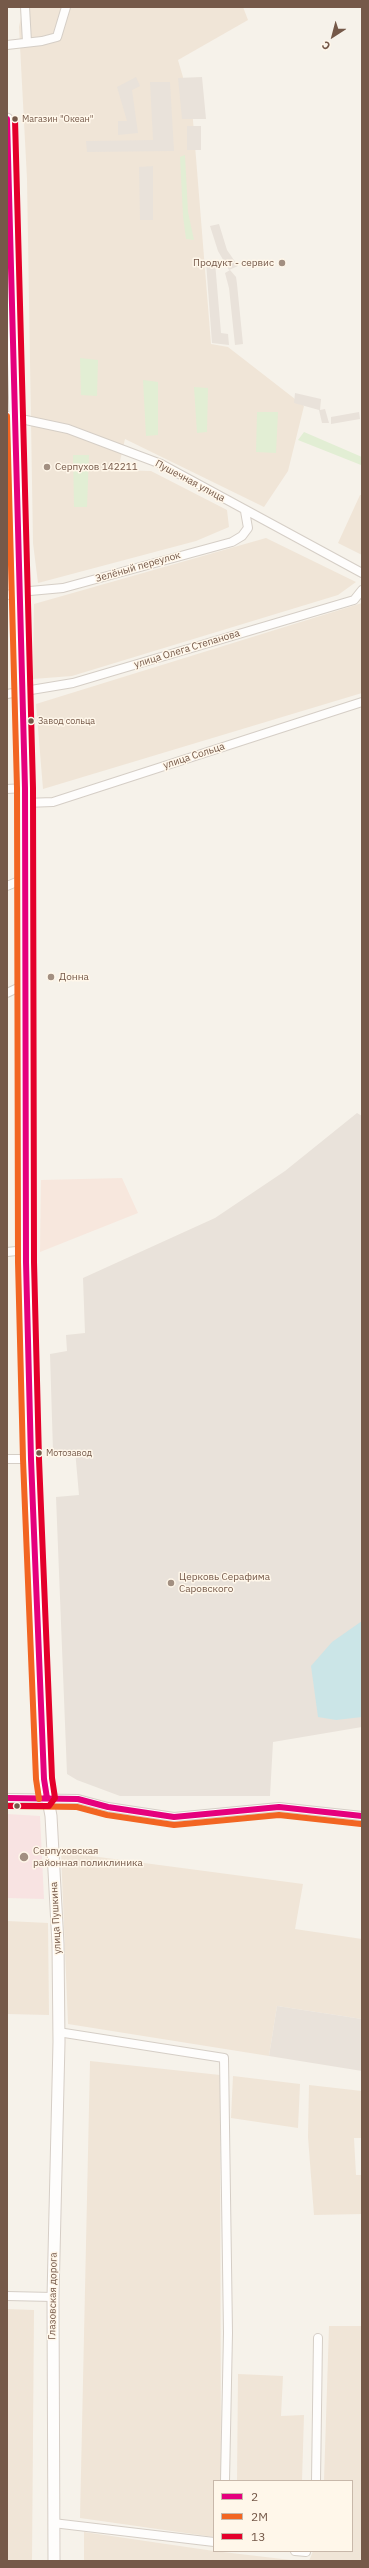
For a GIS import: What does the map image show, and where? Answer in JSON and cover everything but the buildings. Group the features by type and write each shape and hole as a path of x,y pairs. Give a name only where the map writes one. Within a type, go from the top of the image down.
{"street":[{"path":"25,7 27,42"},
{"path":"7,45 57,37 66,7"},
{"path":"7,119 12,497 19,592 25,788 26,878 26,1250 7,1252"},
{"name":"Пушечная улица","path":"10,416 68,429 161,464 245,511 362,573"},
{"name":"Зелёный переулок","path":"7,595 19,592 63,588 232,542 242,536 248,528 245,511"},
{"name":"улица Олега Степанова","path":"7,694 22,690 73,683 354,600 362,590"},
{"name":"улица Сольца","path":"25,803 53,802 362,702"},
{"path":"7,789 25,788"},
{"path":"7,886 26,878"},
{"path":"7,993 26,984"},
{"name":"улица Пушкина","path":"26,1250 31,1459 44,1779 51,1816 58,1944 58,2032"},
{"path":"7,1459 31,1459"},
{"path":"7,1798 78,1799 108,1807 174,1817 279,1807 362,1816"},
{"path":"58,2032 224,2058 228,2333 225,2480"},
{"name":"Глазовская дорога","path":"54,2561 53,2297 58,2032"},
{"path":"7,2296 53,2297"},
{"path":"316,2480 318,2338"},
{"path":"53,2523 213,2542"},
{"path":"302,2561 306,2552"}],"shaded area":[{"path":"23,7 243,7 248,20 178,60 192,108 211,344 228,347 304,406 288,471 264,507 125,439 118,470 151,471 227,510 229,527 196,541 38,583 33,543 27,179 19,27"},
{"path":"136,77 140,86 132,90 138,133 118,135 118,121 127,121 117,87"},
{"path":"202,77 206,119 182,119 178,78"},
{"path":"150,82 170,82 174,151 87,152 86,141 153,140"},
{"path":"187,126 201,126 201,150 187,150"},
{"path":"153,166 153,220 140,220 139,167"},
{"path":"219,224 227,250 238,266 229,270 218,251 210,226"},
{"path":"206,262 215,262 221,333 228,334 229,345 212,343"},
{"path":"230,270 236,277 243,344 235,345 229,288 225,273"},
{"path":"295,393 321,399 320,410 325,409 329,423 322,423 319,410 294,403"},
{"path":"359,412 360,419 331,424 331,417"},
{"path":"360,495 362,495 362,555 338,543"},
{"path":"266,538 356,582 338,595 72,676 33,679 34,604"},
{"path":"362,603 362,693 43,789 36,704"},
{"path":"357,1113 362,1116 362,1727 273,1742 270,1796 120,1796 77,1780 67,1774 56,1497 79,1495 75,1450 53,1451 50,1354 67,1351 66,1335 85,1333 83,1278 215,1218 285,1171"},
{"path":"122,1178 138,1213 40,1252 41,1180"},
{"name":"Серпуховская районная поликлиника","path":"7,1814 40,1816 44,1899 7,1898"},
{"path":"61,1852 303,1884 295,1929 362,1939 362,2019 277,2006 269,2056 68,2024"},
{"path":"7,1921 48,1923 49,2015 7,2014"},
{"path":"277,2006 362,2019 362,2071 269,2056"},
{"path":"90,2061 220,2075 221,2480 213,2480 213,2537 80,2518"},
{"path":"233,2076 300,2084 298,2128 231,2118"},
{"path":"309,2085 362,2091 362,2138 354,2138 356,2175 362,2175 362,2214 314,2215 308,2137"},
{"path":"7,2309 34,2310 32,2561 7,2561"},
{"path":"329,2326 362,2326 362,2561 309,2561 313,2552 353,2552 353,2480 324,2480"},
{"path":"238,2374 283,2376 281,2416 304,2415 302,2480 237,2480"},
{"path":"84,2532 213,2552 291,2560 84,2561"}],"green space":[{"path":"185,155 188,212 194,240 186,239 183,216 180,157"},
{"path":"80,358 98,360 97,396 81,395"},
{"path":"143,380 158,382 158,435 146,436"},
{"path":"194,387 208,388 207,432 197,433"},
{"path":"257,412 278,412 276,453 256,452"},
{"path":"304,432 362,457 361,465 298,440"},
{"path":"73,455 89,455 87,507 74,507"}],"water":[{"path":"362,1621 362,1717 336,1720 318,1717 311,1666 332,1642"}],"transit line":[{"name":"2","path":"7,119 25,788 26,1262 31,1459 44,1779 47,1798"},
{"name":"13","path":"7,1806 49,1806 55,1798 52,1778 39,1459 34,1262 33,788 15,119"},
{"name":"2М","path":"7,416 17,788 18,1262 23,1459 36,1779 39,1799"},
{"name":"2","path":"7,1798 78,1799 108,1807 174,1817 279,1807 362,1816"},
{"name":"2М","path":"7,1806 77,1807 107,1815 174,1825 279,1815 361,1824"}],"place":[{"name":"Магазин \"Океан\"","path":"15,119"},
{"name":"Продукт - сервис","path":"282,263"},
{"name":"Серпухов 142211","path":"47,467"},
{"name":"Завод сольца","path":"31,721"},
{"name":"Донна","path":"51,977"},
{"name":"Мотозавод","path":"39,1453"},
{"name":"Церковь Серафима Саровского","path":"171,1583"},
{"name":"Серпуховская районная поликлиника","path":"24,1857"}]}
